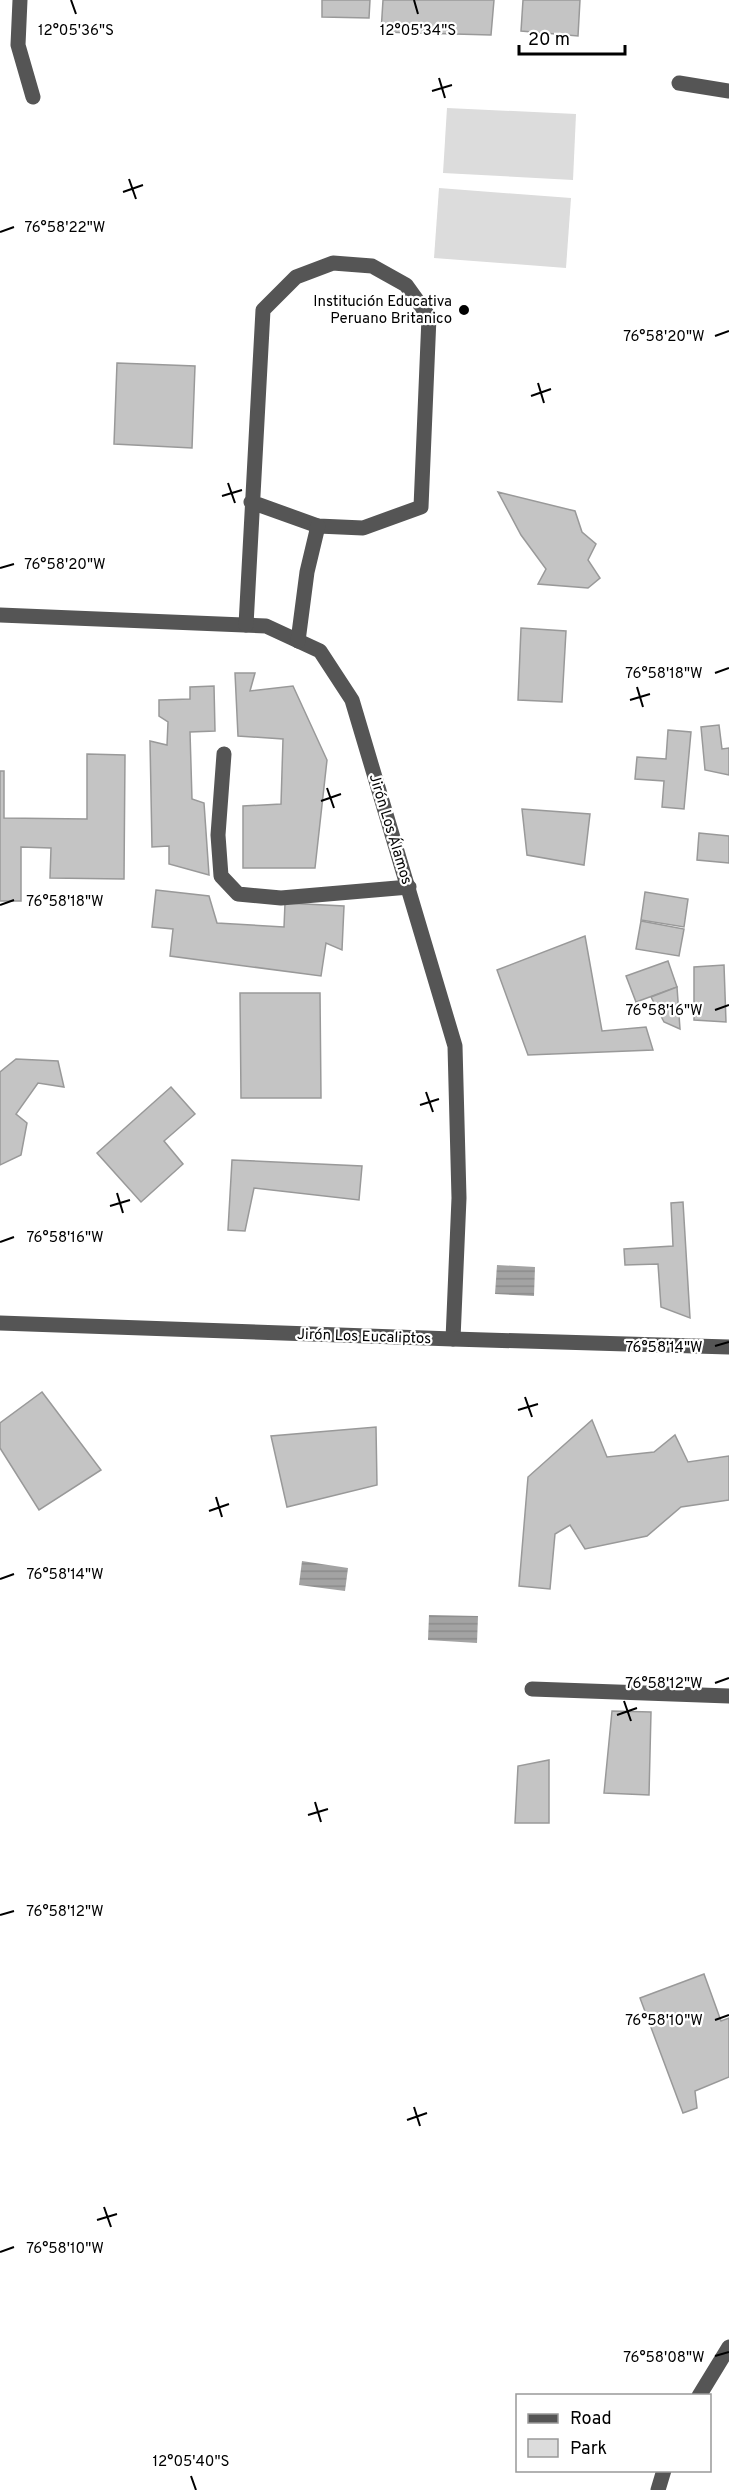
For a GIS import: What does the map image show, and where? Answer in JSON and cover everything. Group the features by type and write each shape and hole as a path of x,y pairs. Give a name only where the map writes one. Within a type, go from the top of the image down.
{"street":[{"path":"20,0 18,45 33,97"},
{"path":"679,83 729,91"},
{"path":"246,625 251,502 263,310 296,277 333,263 372,266 406,285 429,317 421,507 363,528 318,526 251,502"},
{"path":"298,641 307,572 318,526"},
{"name":"Jirón Los Álamos","path":"0,615 266,626 320,651 352,700 455,1046 459,1198 453,1340"},
{"path":"224,754 219,835 221,876 238,894 281,898 409,887"},
{"name":"Jirón Los Eucaliptos","path":"0,1323 453,1340 729,1347"},
{"path":"532,1689 729,1696"},
{"path":"700,2394 729,2347"},
{"path":"658,2490 663,2472"}],"green space":[{"path":"447,108 576,114 573,180 443,173"},
{"path":"439,188 571,198 566,268 434,258"}],"shaded area":[{"path":"497,1265 535,1267 534,1296 495,1294"},
{"path":"302,1561 348,1568 345,1591 299,1585"},
{"path":"429,1615 478,1616 477,1643 428,1640"}],"building":[{"path":"322,0 370,0 369,18 322,17"},
{"path":"383,0 494,0 491,35 381,32"},
{"path":"523,0 580,0 578,36 521,31"},
{"path":"117,363 195,366 192,448 114,444"},
{"path":"498,492 575,511 582,532 596,544 588,560 600,578 588,588 538,584 546,569 521,535"},
{"path":"521,628 566,631 562,702 518,700"},
{"path":"235,673 255,673 250,691 293,686 327,760 315,868 243,868 243,806 281,804 283,739 238,736"},
{"path":"214,686 215,731 190,732 192,799 204,803 209,875 169,864 169,846 152,847 150,741 167,745 168,722 159,716 159,700 190,699 190,687"},
{"path":"719,725 722,749 729,748 729,775 705,770 701,727"},
{"path":"668,730 691,732 684,809 662,807 664,781 635,779 637,757 666,759"},
{"path":"87,754 125,755 124,879 50,878 51,848 21,847 21,901 0,901 0,771 4,771 4,818 87,819"},
{"path":"522,809 590,814 584,865 527,855"},
{"path":"699,833 729,836 729,863 697,860"},
{"path":"156,890 209,896 217,923 284,927 285,903 344,906 342,950 326,943 321,976 170,956 173,929 152,927"},
{"path":"645,892 688,899 684,927 641,920"},
{"path":"641,921 684,929 679,956 636,949"},
{"path":"585,936 602,1031 646,1027 653,1050 528,1055 497,970"},
{"path":"668,961 677,987 636,1002 626,976"},
{"path":"724,965 726,1022 694,1020 694,967"},
{"path":"677,987 680,1029 664,1022 651,997"},
{"path":"240,993 320,993 321,1098 241,1098"},
{"path":"16,1059 58,1061 64,1087 38,1083 16,1114 27,1123 21,1155 0,1165 0,1072"},
{"path":"171,1087 195,1114 164,1141 183,1164 141,1202 97,1153"},
{"path":"232,1160 362,1166 359,1200 254,1188 245,1231 228,1230"},
{"path":"683,1202 690,1318 661,1307 658,1264 625,1265 624,1249 673,1246 671,1203"},
{"path":"42,1392 101,1470 39,1510 0,1448 0,1423"},
{"path":"592,1420 607,1457 654,1452 675,1435 688,1462 729,1456 729,1500 681,1507 647,1536 585,1549 570,1525 555,1534 550,1589 519,1586 528,1477"},
{"path":"376,1427 377,1485 287,1507 271,1436"},
{"path":"612,1711 651,1712 649,1795 604,1793"},
{"path":"549,1760 549,1823 515,1823 518,1766"},
{"path":"704,1974 721,2021 729,2018 729,2077 695,2091 697,2108 683,2113 640,1998"}],"place":[{"name":"Institución Educativa Peruano Britanico","path":"464,310"}]}
